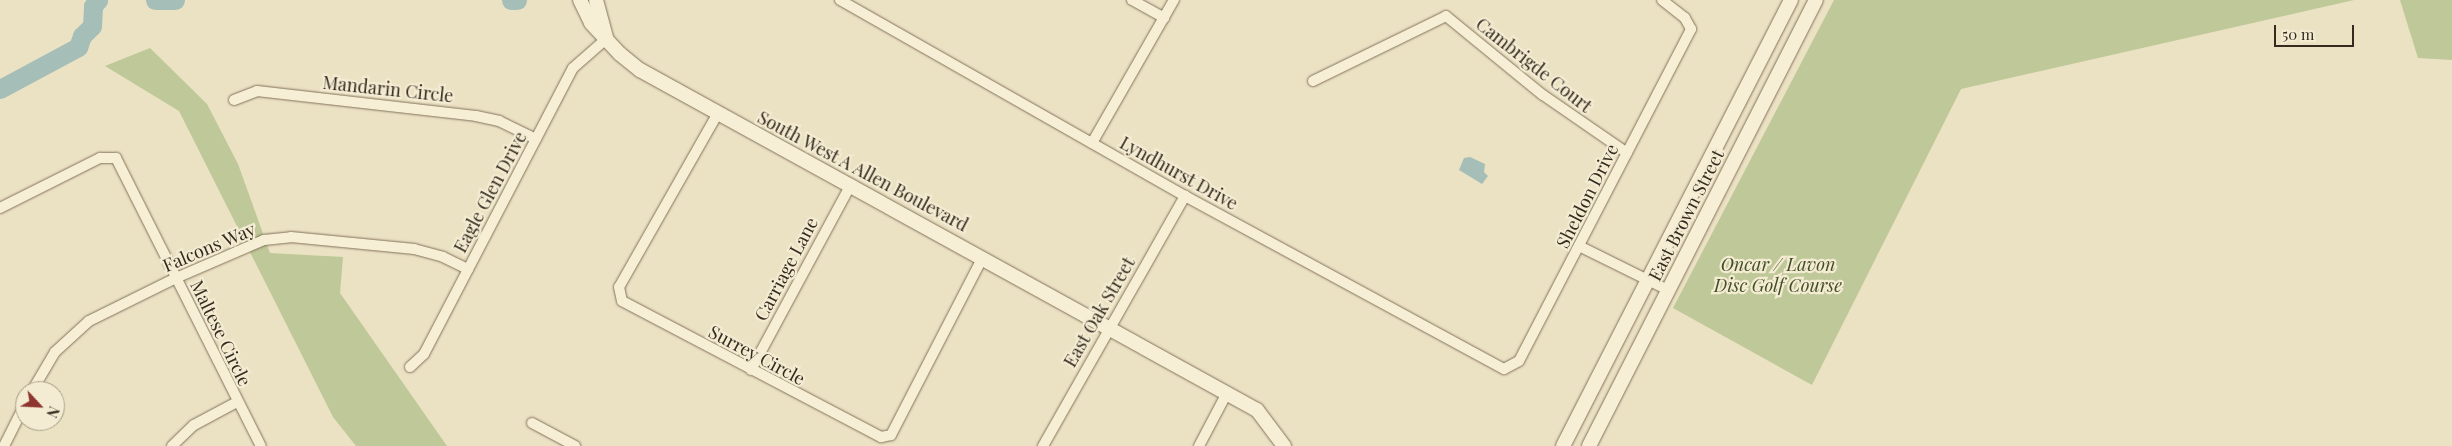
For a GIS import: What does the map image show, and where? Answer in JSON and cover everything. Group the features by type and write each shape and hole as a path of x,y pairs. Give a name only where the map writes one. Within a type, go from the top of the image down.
{"main road":[{"name":"South West A Allen Boulevard","path":"580,0 586,17 606,39 640,70 851,184 1257,410 1284,446"},
{"path":"596,0 606,39"},
{"name":"East Brown Street","path":"1564,446 1791,0"},
{"name":"East Brown Street","path":"1589,446 1816,0"}],"street":[{"name":"Lyndhurst Drive","path":"840,0 1185,196 1504,370"},
{"path":"1132,0 1164,18"},
{"path":"1092,142 1174,0"},
{"name":"Sheldon Drive","path":"1504,370 1518,362 1691,30 1685,18 1662,0"},
{"name":"Cambrigde Court","path":"1313,81 1446,16 1543,96 1627,153"},
{"name":"Eagle Glen Drive","path":"410,366 424,354 574,68 584,55 606,39"},
{"name":"Mandarin Circle","path":"234,100 257,91 476,116 499,121 536,139"},
{"name":"Surrey Circle","path":"718,113 620,287 619,296 622,301 881,437 891,435 983,257"},
{"name":"Maltese Circle","path":"0,208 100,158 111,156 120,162 237,402 261,446"},
{"name":"Carriage Lane","path":"751,370 851,184"},
{"name":"East Oak Street","path":"1043,446 1185,196"},
{"name":"Falcons Way","path":"38,381 55,352 76,330 176,278 250,244 278,237 414,249 443,256 468,269"},
{"path":"1579,246 1668,290"},
{"path":"1199,446 1227,393"},
{"path":"172,446 194,425 237,402"},
{"path":"532,423 574,446"},
{"path":"4,446 15,424"}],"green space":[{"name":"Oncar / Lavon Disc Golf Course","path":"1834,0 2354,0 1961,89 1812,385 1673,308"},
{"path":"2400,0 2452,0 2452,60 2418,58"},
{"path":"150,48 207,104 238,164 270,253 343,257 340,293 447,446 356,446 333,417 179,111 105,66"}],"water":[{"path":"1470,157 1485,164 1484,172 1488,176 1482,184 1459,170 1464,158"}],"waterway":[{"path":"0,89 78,47 82,36 92,26 93,6 98,0"},
{"path":"155,0 175,0"},
{"path":"511,0 517,0"}]}
